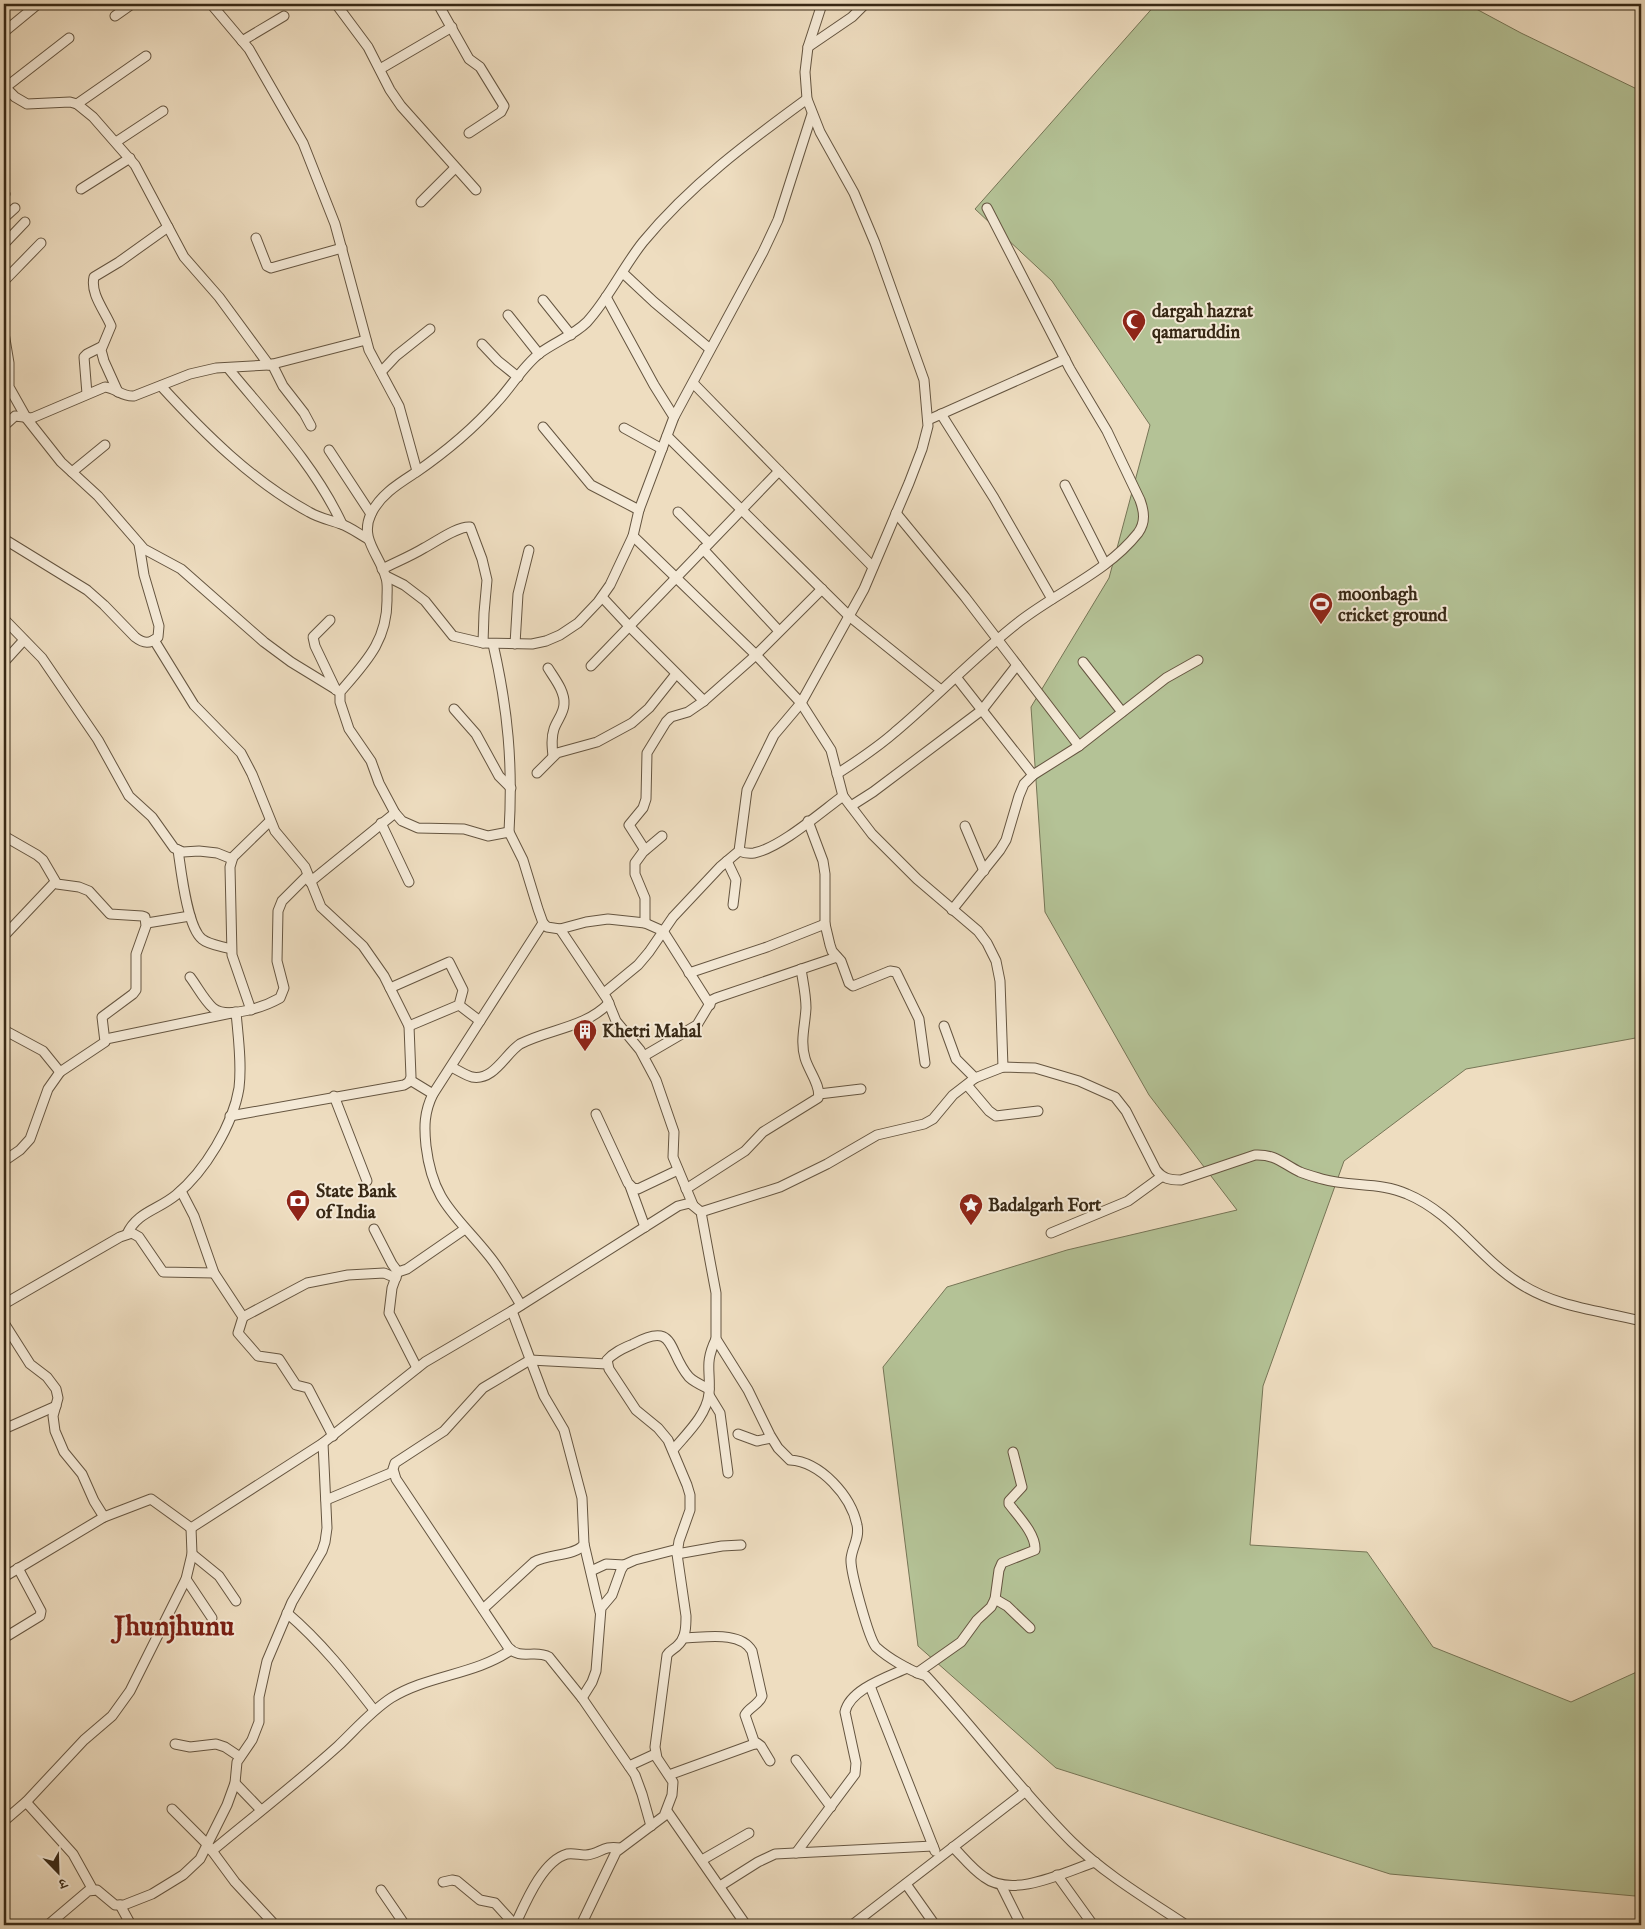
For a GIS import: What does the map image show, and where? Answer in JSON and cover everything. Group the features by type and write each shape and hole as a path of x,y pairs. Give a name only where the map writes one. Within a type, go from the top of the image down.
{"street":[{"path":"4,32 38,4"},
{"path":"115,16 132,4"},
{"path":"211,4 242,41 266,76 303,142 335,224 369,350 399,406 417,471"},
{"path":"336,4 368,47 390,90 401,106 476,190"},
{"path":"438,4 469,59 480,66 504,106 501,112 469,133"},
{"path":"604,993 638,964 649,952 673,917 738,851 747,790 774,735 801,703 864,589 922,449 928,420 924,380 875,243 854,193 820,132 807,99 805,72 808,47 822,4"},
{"path":"808,47 852,17 865,4"},
{"path":"242,41 284,16"},
{"path":"380,69 452,27"},
{"path":"69,38 5,86 21,102 31,105 60,102 77,104 93,117 116,142 130,158 141,176 184,258 219,297 270,365 311,426"},
{"path":"77,104 146,56"},
{"path":"338,691 363,665 379,642 387,616 384,572 368,539 366,529 371,514 381,500 394,486 417,471 469,430 496,403 539,354 571,335 586,322 606,297 642,244 699,182 755,137 807,99"},
{"path":"116,142 163,111"},
{"path":"384,572 425,601 454,636 483,643 532,644 546,641 560,635 578,622 602,597 610,585 633,536 639,510 674,417 763,252 778,220 812,114"},
{"path":"81,189 130,158"},
{"path":"421,202 455,168"},
{"path":"4,218 15,208"},
{"path":"837,774 896,732 997,640 1052,599 1082,581 1105,564 1139,532 1143,522 1144,512 1107,431 1065,359 987,208"},
{"path":"4,244 25,222"},
{"path":"118,392 104,361 101,347 111,326 98,300 94,286 94,277 168,227"},
{"path":"256,238 267,266 270,268 342,248"},
{"path":"4,281 41,243"},
{"path":"623,273 710,350"},
{"path":"606,297 654,385 674,417"},
{"path":"543,300 571,335"},
{"path":"508,315 539,354"},
{"path":"381,372 396,356 430,329"},
{"path":"4,333 9,363 8,387 27,419 52,452 98,496 144,549 182,569 264,642 291,662 338,691"},
{"path":"4,426 15,416 27,419 32,418 105,387 124,395 134,396 190,374 228,368 270,365 366,340"},
{"path":"482,344 498,361 518,377"},
{"path":"86,394 84,357 101,347"},
{"path":"928,420 1065,359"},
{"path":"228,368 298,451 316,476 342,524"},
{"path":"693,383 873,567"},
{"path":"161,386 208,436 264,483 308,512 342,524 368,539"},
{"path":"941,414 994,498 1052,599"},
{"path":"542,427 591,485 639,510"},
{"path":"624,428 662,449"},
{"path":"667,436 849,616 941,690"},
{"path":"72,472 105,446"},
{"path":"330,450 371,514"},
{"path":"591,666 779,471"},
{"path":"1065,485 1105,564"},
{"path":"678,512 779,631"},
{"path":"896,513 965,597 1079,746"},
{"path":"384,572 455,531 465,526 470,527 482,559 487,580 483,643"},
{"path":"633,536 756,655 801,703 831,750 843,796 872,834 917,878 978,931 987,943 996,961 1000,981 1002,1067"},
{"path":"4,539 87,590 140,641 145,642 154,640 160,633 144,575 139,544"},
{"path":"515,644 518,594 529,550"},
{"path":"645,850 629,825 642,808 646,799 647,753 668,720 688,712 704,701 756,655 822,589"},
{"path":"602,597 704,701"},
{"path":"4,619 42,658 98,740 129,796 152,817 169,843 178,850 208,851 232,859"},
{"path":"330,620 313,637 315,646 338,691 348,729 371,761 395,813 402,822 418,828 464,829 488,836 508,832"},
{"path":"4,662 24,640"},
{"path":"154,640 194,705 241,753 252,774 270,821 281,840 300,860 321,907 362,946 390,988 409,1026 410,1080"},
{"path":"493,644 508,721 511,788 508,832 523,860 543,923 547,927 560,929 596,920 644,923 663,931 710,1005"},
{"path":"952,910 984,871 1006,840 1018,796 1024,784 1033,775 1079,746 1166,678 1198,660"},
{"path":"1083,662 1122,712"},
{"path":"851,806 873,792 982,710 1017,665"},
{"path":"548,668 562,692 564,703 563,710 554,729 552,740 553,756"},
{"path":"537,773 553,756 569,749 597,742 632,723 649,708 676,674"},
{"path":"956,677 1033,775"},
{"path":"454,709 476,734 499,776 511,788"},
{"path":"738,851 748,854 777,843 843,796"},
{"path":"106,1039 251,1010 277,1000 284,992 277,961 278,911 282,901 309,878 395,813"},
{"path":"251,1010 231,949 230,881 232,859 270,821"},
{"path":"808,821 823,861 825,874 825,924 831,949 841,961 853,986 890,971 896,972 919,1019 925,1063"},
{"path":"381,823 409,882"},
{"path":"965,826 984,871"},
{"path":"4,836 43,860 55,882 60,885 79,887 89,891 110,914 142,916 145,917 147,923 136,954 136,990 127,999 102,1016 106,1039 102,1046 60,1072 48,1089 30,1139 20,1150 4,1161"},
{"path":"644,923 645,898 635,869 638,858 662,836"},
{"path":"178,850 190,916 196,933 201,938 231,949"},
{"path":"727,861 736,880 733,905"},
{"path":"4,936 55,882"},
{"path":"147,923 190,916"},
{"path":"521,1305 490,1258 439,1195 429,1166 424,1124 433,1094 543,923"},
{"path":"689,973 767,947 825,924"},
{"path":"560,929 604,993 616,1021 644,1056 656,1080 672,1123 675,1138 673,1157 693,1205 701,1212 716,1293 716,1339 709,1358 709,1392 706,1404 696,1423 673,1450"},
{"path":"644,1056 697,1025 716,998 837,958"},
{"path":"390,988 449,962 463,990 459,1005"},
{"path":"801,969 806,1007 802,1030 802,1048 819,1094"},
{"path":"190,977 214,1008 221,1011 236,1012"},
{"path":"451,1067 469,1076 480,1077 496,1068 520,1044 589,1020 609,1004"},
{"path":"459,1005 480,1021"},
{"path":"409,1026 459,1005"},
{"path":"126,1234 134,1221 181,1191 213,1151 230,1116 239,1087 240,1066 236,1012"},
{"path":"944,1026 956,1059 975,1078"},
{"path":"4,1030 43,1051 60,1072"},
{"path":"701,1212 780,1187 827,1164 877,1135 924,1124 933,1119 954,1095 975,1078 1002,1067 1035,1068 1079,1081 1115,1097 1126,1111 1161,1177 1170,1180 1181,1180 1250,1157 1263,1155 1277,1158 1301,1173 1324,1180 1382,1187 1406,1193 1451,1221 1497,1267 1519,1283 1545,1297 1570,1306 1641,1321"},
{"path":"230,1116 404,1085 410,1080"},
{"path":"410,1080 433,1094"},
{"path":"967,1085 989,1111 996,1116 1038,1111"},
{"path":"819,1094 861,1089"},
{"path":"686,1189 745,1151 763,1132 815,1101 819,1094"},
{"path":"334,1096 368,1181"},
{"path":"596,1114 630,1186 646,1226"},
{"path":"630,1186 638,1189 678,1170"},
{"path":"1051,1234 1128,1201 1161,1177"},
{"path":"181,1191 194,1216 214,1272 243,1317"},
{"path":"191,1528 324,1443 425,1362 512,1311 678,1206 686,1203 693,1205"},
{"path":"374,1229 397,1275"},
{"path":"417,1368 389,1312 392,1288 397,1275 465,1229"},
{"path":"4,1302 126,1234 132,1233 139,1237 163,1272 214,1272"},
{"path":"333,1436 308,1388 296,1385 279,1359 258,1356 238,1333 243,1317 307,1283 348,1275 384,1273 397,1275"},
{"path":"512,1311 544,1396 564,1430 578,1477 582,1498 584,1544 601,1614"},
{"path":"4,1323 30,1364 54,1384 58,1398 53,1416 55,1431 64,1452 82,1474 94,1501 104,1517"},
{"path":"581,1925 608,1866 620,1848 661,1819 667,1811 673,1788 669,1775 655,1754 655,1739 667,1655 683,1638 686,1616 678,1551 690,1510 691,1502 687,1485 673,1450 658,1428 636,1410 607,1364 607,1360 612,1355 649,1336 659,1334 664,1336 690,1378 709,1392 720,1413 728,1473"},
{"path":"716,1339 748,1390 771,1438 778,1448 790,1460 800,1461 813,1466 836,1485 846,1500 857,1525 857,1539 851,1560 867,1626 875,1646 907,1668 926,1676 1072,1842 1106,1872 1186,1925"},
{"path":"607,1364 530,1360 483,1388 444,1432 395,1463 393,1465 393,1472 511,1650 523,1655 542,1654 549,1657 582,1698 639,1783 650,1826"},
{"path":"4,1429 56,1406"},
{"path":"738,1434 757,1441 771,1438"},
{"path":"209,1848 235,1783 237,1762 256,1731 259,1722 259,1697 267,1661 292,1602 322,1551 327,1528 324,1443"},
{"path":"917,1673 961,1642 977,1620 991,1608 995,1599 1000,1564 1006,1560 1031,1553 1035,1548 1023,1522 1008,1503 1022,1486 1013,1452"},
{"path":"326,1500 393,1472"},
{"path":"4,1577 104,1517 151,1499 191,1528"},
{"path":"4,1821 26,1802 76,1748 119,1708 130,1691 186,1579 192,1554 191,1528"},
{"path":"483,1609 534,1562 579,1550 584,1544"},
{"path":"591,1570 606,1564 624,1566 635,1560 678,1551 722,1546 741,1546"},
{"path":"192,1554 219,1576 236,1601"},
{"path":"582,1698 592,1682 596,1671 602,1606 612,1595 624,1566"},
{"path":"4,1638 40,1616 41,1611 18,1568"},
{"path":"186,1579 212,1618"},
{"path":"995,1599 1007,1606 1030,1628"},
{"path":"287,1613 342,1668 374,1710"},
{"path":"683,1638 731,1638 745,1642 749,1646 752,1651 762,1696 758,1703 744,1715 755,1744"},
{"path":"26,1802 73,1854 93,1890 115,1905 120,1905 152,1894 183,1875 209,1848 261,1810 337,1746 374,1710 391,1698 412,1688 488,1664 511,1650"},
{"path":"796,1852 852,1780 856,1770 845,1712 847,1704 857,1694 870,1686 907,1668"},
{"path":"870,1686 938,1859"},
{"path":"175,1744 190,1747 220,1744 240,1757"},
{"path":"669,1775 755,1744 760,1745 770,1761"},
{"path":"629,1766 655,1754"},
{"path":"796,1760 831,1807"},
{"path":"235,1783 261,1810"},
{"path":"852,1925 1026,1791"},
{"path":"172,1809 209,1848 235,1882 275,1925"},
{"path":"667,1811 746,1925"},
{"path":"702,1860 749,1833"},
{"path":"720,1886 770,1856 796,1852 829,1853 933,1846"},
{"path":"443,1882 458,1881 480,1900 495,1903 515,1925 532,1890 546,1869 556,1860 569,1854 587,1855 606,1847 620,1848"},
{"path":"953,1847 985,1878 1001,1885 1028,1884 1095,1862"},
{"path":"1057,1875 1093,1925"},
{"path":"906,1884 935,1925"},
{"path":"1001,1885 1021,1925"},
{"path":"48,1925 83,1895 93,1890"},
{"path":"381,1890 405,1925"},
{"path":"120,1905 131,1925"}],"green space":[{"path":"1156,4 1467,4 1521,33 1641,91 1641,1037 1466,1069 1344,1161 1263,1386 1250,1545 1367,1552 1433,1647 1571,1702 1641,1670 1641,1875 1635,1896 1390,1874 1056,1768 918,1646 883,1367 947,1287 1067,1250 1237,1210 1149,1095 1045,912 1031,707 1109,578 1150,425 1052,281 975,209"}],"place":[{"name":"dargah hazrat qamaruddin","path":"1134,342"},
{"name":"moonbagh cricket ground","path":"1321,625"},
{"name":"Khetri Mahal","path":"585,1052"},
{"name":"State Bank of India","path":"298,1222"},
{"name":"Badalgarh Fort","path":"971,1226"}],"district":[{"name":"Jhunjhunu","path":"174,1625"}]}
